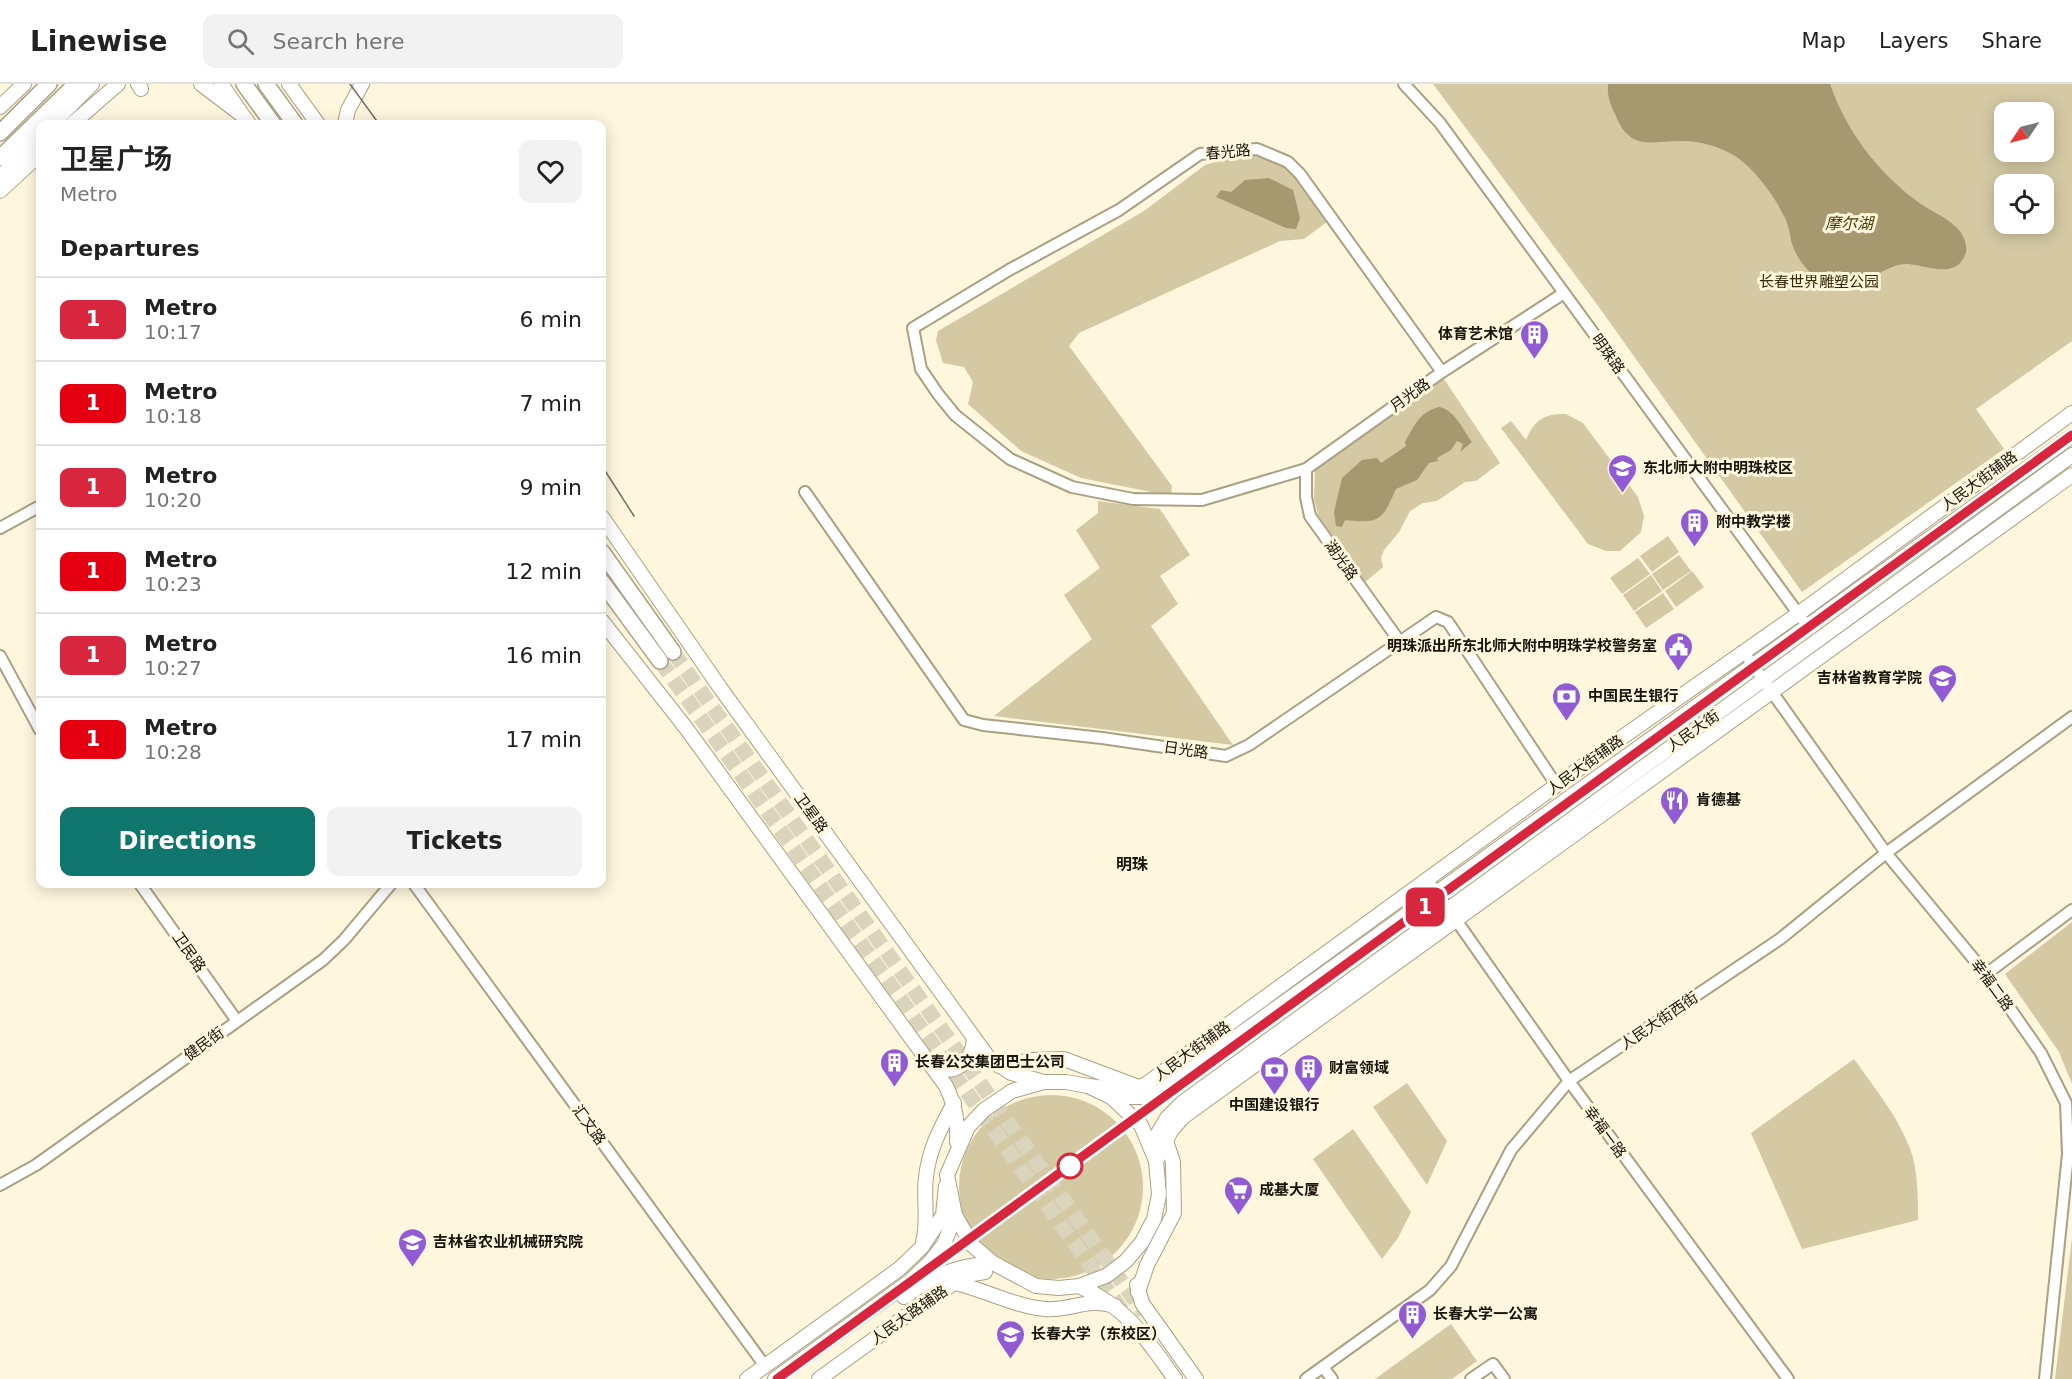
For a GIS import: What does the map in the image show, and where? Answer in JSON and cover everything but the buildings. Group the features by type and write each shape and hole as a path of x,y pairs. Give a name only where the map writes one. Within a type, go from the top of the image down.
{"highway":[{"path":"0,133 49,84"},
{"path":"39,120 76,84"},
{"path":"244,84 270,120"},
{"path":"266,84 292,120"},
{"path":"0,158 36,123"},
{"path":"606,558 673,652"},
{"path":"606,587 660,661"}],"main road":[{"path":"2,105 13,84"},
{"path":"2,105 24,84"},
{"path":"56,120 92,84"},
{"path":"77,120 118,84"},
{"path":"201,84 245,120"},
{"path":"221,84 245,120"},
{"path":"289,84 315,120"},
{"path":"346,120 348,110 362,84"},
{"path":"0,177 36,140"},
{"path":"0,191 36,158"},
{"name":"人民大街辅路","path":"1088,1086 1128,1090 1145,1085 1743,651 1798,614 2072,413"},
{"name":"人民大街","path":"1111,1097 1152,1097 2072,436"},
{"name":"人民大街","path":"1151,1145 1167,1118 1182,1103 2072,455"},
{"path":"1156,1161 1166,1141 1183,1117 2072,476"},
{"name":"卫星路","path":"606,523 721,689 974,1039 999,1066 1011,1073 1044,1082"},
{"path":"606,626 686,728 932,1066 954,1103 958,1125 956,1160 947,1175 944,1215 922,1247 899,1269 747,1379"},
{"path":"932,1066 946,1071 954,1070 969,1058 974,1039"},
{"path":"999,1066 1031,1060 1064,1059 1138,1087"},
{"path":"947,1175 955,1215 972,1245 993,1263 1036,1286 1079,1286 1106,1276 1126,1261 1142,1242 1154,1220 1159,1195 1156,1161 1151,1145 1141,1125 1111,1097 1088,1086 1066,1082 1044,1082 1012,1091 984,1110 968,1127 956,1149"},
{"path":"922,1247 928,1212 926,1177 935,1137 954,1103"},
{"path":"1138,1292 1147,1265 1174,1213 1173,1162 1166,1141"},
{"path":"775,1379 909,1282 930,1262 944,1244 955,1215"},
{"path":"1142,1242 1135,1278 1138,1292 1151,1317 1196,1379"},
{"path":"790,1379 922,1284 961,1266 993,1263"},
{"name":"人民大路辅路","path":"819,1379 955,1283 975,1272 1007,1271"},
{"path":"955,1283 984,1290 1015,1303 1047,1309 1082,1302 1103,1302 1115,1306"},
{"path":"1079,1286 1106,1298 1137,1326 1175,1379"}],"street":[{"name":"明珠路","path":"1404,84 1440,123 1808,627"},
{"name":"春光路","path":"1306,469 1202,500 1134,499 1072,487 1010,459 955,415 921,369 914,328 1009,270 1119,210 1200,154 1230,149 1257,149 1288,162 1300,174 1442,372"},
{"name":"月光路","path":"1306,469 1442,372 1562,291"},
{"name":"湖光路","path":"1306,469 1306,497 1310,516 1400,642"},
{"name":"日光路","path":"806,492 964,720 983,725 1102,738 1226,756 1249,745 1436,617 1449,622 1557,786"},
{"path":"0,528 36,508"},
{"name":"幸福二路","path":"1743,651 1771,694 1886,852 1986,974 2041,1053 2066,1102 2068,1154 2045,1379"},
{"path":"0,656 36,723"},
{"name":"人民大街西街","path":"1306,1379 1430,1290 1451,1266 1510,1150 1569,1081 1780,939 1886,852 2072,717"},
{"name":"幸福一路","path":"1428,880 1569,1081 1788,1379"},
{"name":"卫民路","path":"143,888 237,1021"},
{"name":"健民街","path":"0,1185 36,1165 323,960 344,940 388,888"},
{"name":"汇文路","path":"417,888 765,1366"},
{"path":"1986,974 2072,910"},
{"path":"1471,1379 1493,1364 1504,1379"},
{"path":"1323,1367 1332,1379"}],"green space":[{"name":"长春世界雕塑公园","path":"1433,84 2072,84 2072,341 1976,409 2004,449 1802,592 1596,303"},
{"path":"1255,156 1287,167 1328,221 1304,239 1280,241 1079,333 1069,346 1172,486 1171,496 1081,478 1021,451 968,404 973,382 964,367 943,363 936,340 938,331 1144,211 1205,165 1227,158"},
{"path":"1444,379 1500,463 1476,481 1465,482 1437,501 1423,503 1410,511 1399,532 1384,550 1381,558 1383,567 1365,582 1318,515 1314,498 1315,470"},
{"path":"1566,414 1583,423 1638,497 1644,516 1641,532 1620,551 1606,551 1588,544 1501,428 1511,421 1526,440 1533,427 1541,419"},
{"path":"1098,501 1160,509 1190,555 1160,576 1178,604 1151,626 1233,745 994,716 1092,639 1064,595 1100,568 1076,530 1098,513"},
{"path":"1668,536 1679,552 1652,572 1640,556"},
{"path":"1679,555 1691,571 1663,590 1652,574"},
{"path":"1638,558 1650,574 1622,594 1610,578"},
{"path":"1692,571 1704,587 1676,607 1665,591"},
{"path":"1651,575 1662,591 1634,611 1623,595"},
{"path":"1663,593 1674,609 1646,628 1635,612"},
{"path":"2072,922 2072,1084 2059,1052 2005,974"},
{"path":"1854,1059 1891,1112 1909,1146 1916,1173 1918,1220 1802,1249 1751,1133"},
{"path":"1407,1083 1447,1141 1427,1185 1373,1107"},
{"path":"1051,1095 1086,1102 1116,1122 1136,1152 1143,1187 1136,1222 1116,1252 1086,1272 1051,1279 1016,1272 986,1252 966,1222 959,1187 966,1152 986,1122 1016,1102"},
{"path":"1353,1129 1411,1212 1398,1238 1382,1259 1313,1159"},
{"path":"2072,1238 2072,1379 2055,1379"},
{"path":"1451,1324 1477,1361 1452,1379 1375,1379"}],"water":[{"name":"摩尔湖","path":"1608,84 1830,84 1854,133 1875,162 1900,188 1959,230 1966,244 1965,255 1960,263 1947,269 1908,264 1890,268 1858,285 1849,287 1824,282 1810,273 1800,260 1795,252 1788,224 1781,210 1771,193 1752,170 1738,158 1704,143 1642,142 1634,139 1621,126 1613,110 1608,96"},
{"path":"1269,178 1293,190 1300,218 1296,229 1286,228 1216,197 1221,190 1231,192 1245,180"},
{"path":"1439,407 1454,416 1472,442 1460,452 1463,444 1457,441 1451,450 1437,458 1438,461 1429,463 1417,480 1396,489 1379,518 1366,521 1345,520 1342,527 1336,526 1334,512 1342,478 1362,460 1377,458 1381,463 1406,446 1405,442 1418,420 1427,412"}],"tunnel":[{"path":"673,652 1144,1313"},
{"path":"660,661 1124,1313"}],"tram line":[{"path":"350,84 376,120"},
{"path":"606,472 634,516"}],"metro line":[{"name":"1","path":"777,1379 2072,435"}],"place":[{"name":"体育艺术馆","path":"1534,360"},
{"name":"东北师大附中明珠校区","path":"1622,494"},
{"name":"附中教学楼","path":"1695,548"},
{"name":"明珠派出所东北师大附中明珠学校警务室","path":"1678,672"},
{"name":"吉林省教育学院","path":"1943,704"},
{"name":"中国民生银行","path":"1567,722"},
{"name":"肯德基","path":"1675,826"},
{"name":"长春公交集团巴士公司","path":"894,1088"},
{"name":"财富领域","path":"1308,1094"},
{"name":"中国建设银行","path":"1274,1096"},
{"name":"成基大厦","path":"1238,1216"},
{"name":"吉林省农业机械研究院","path":"412,1268"},
{"name":"长春大学一公寓","path":"1412,1340"},
{"name":"长春大学（东校区）","path":"1010,1360"}],"district":[{"name":"明珠","path":"1132,864"}]}
